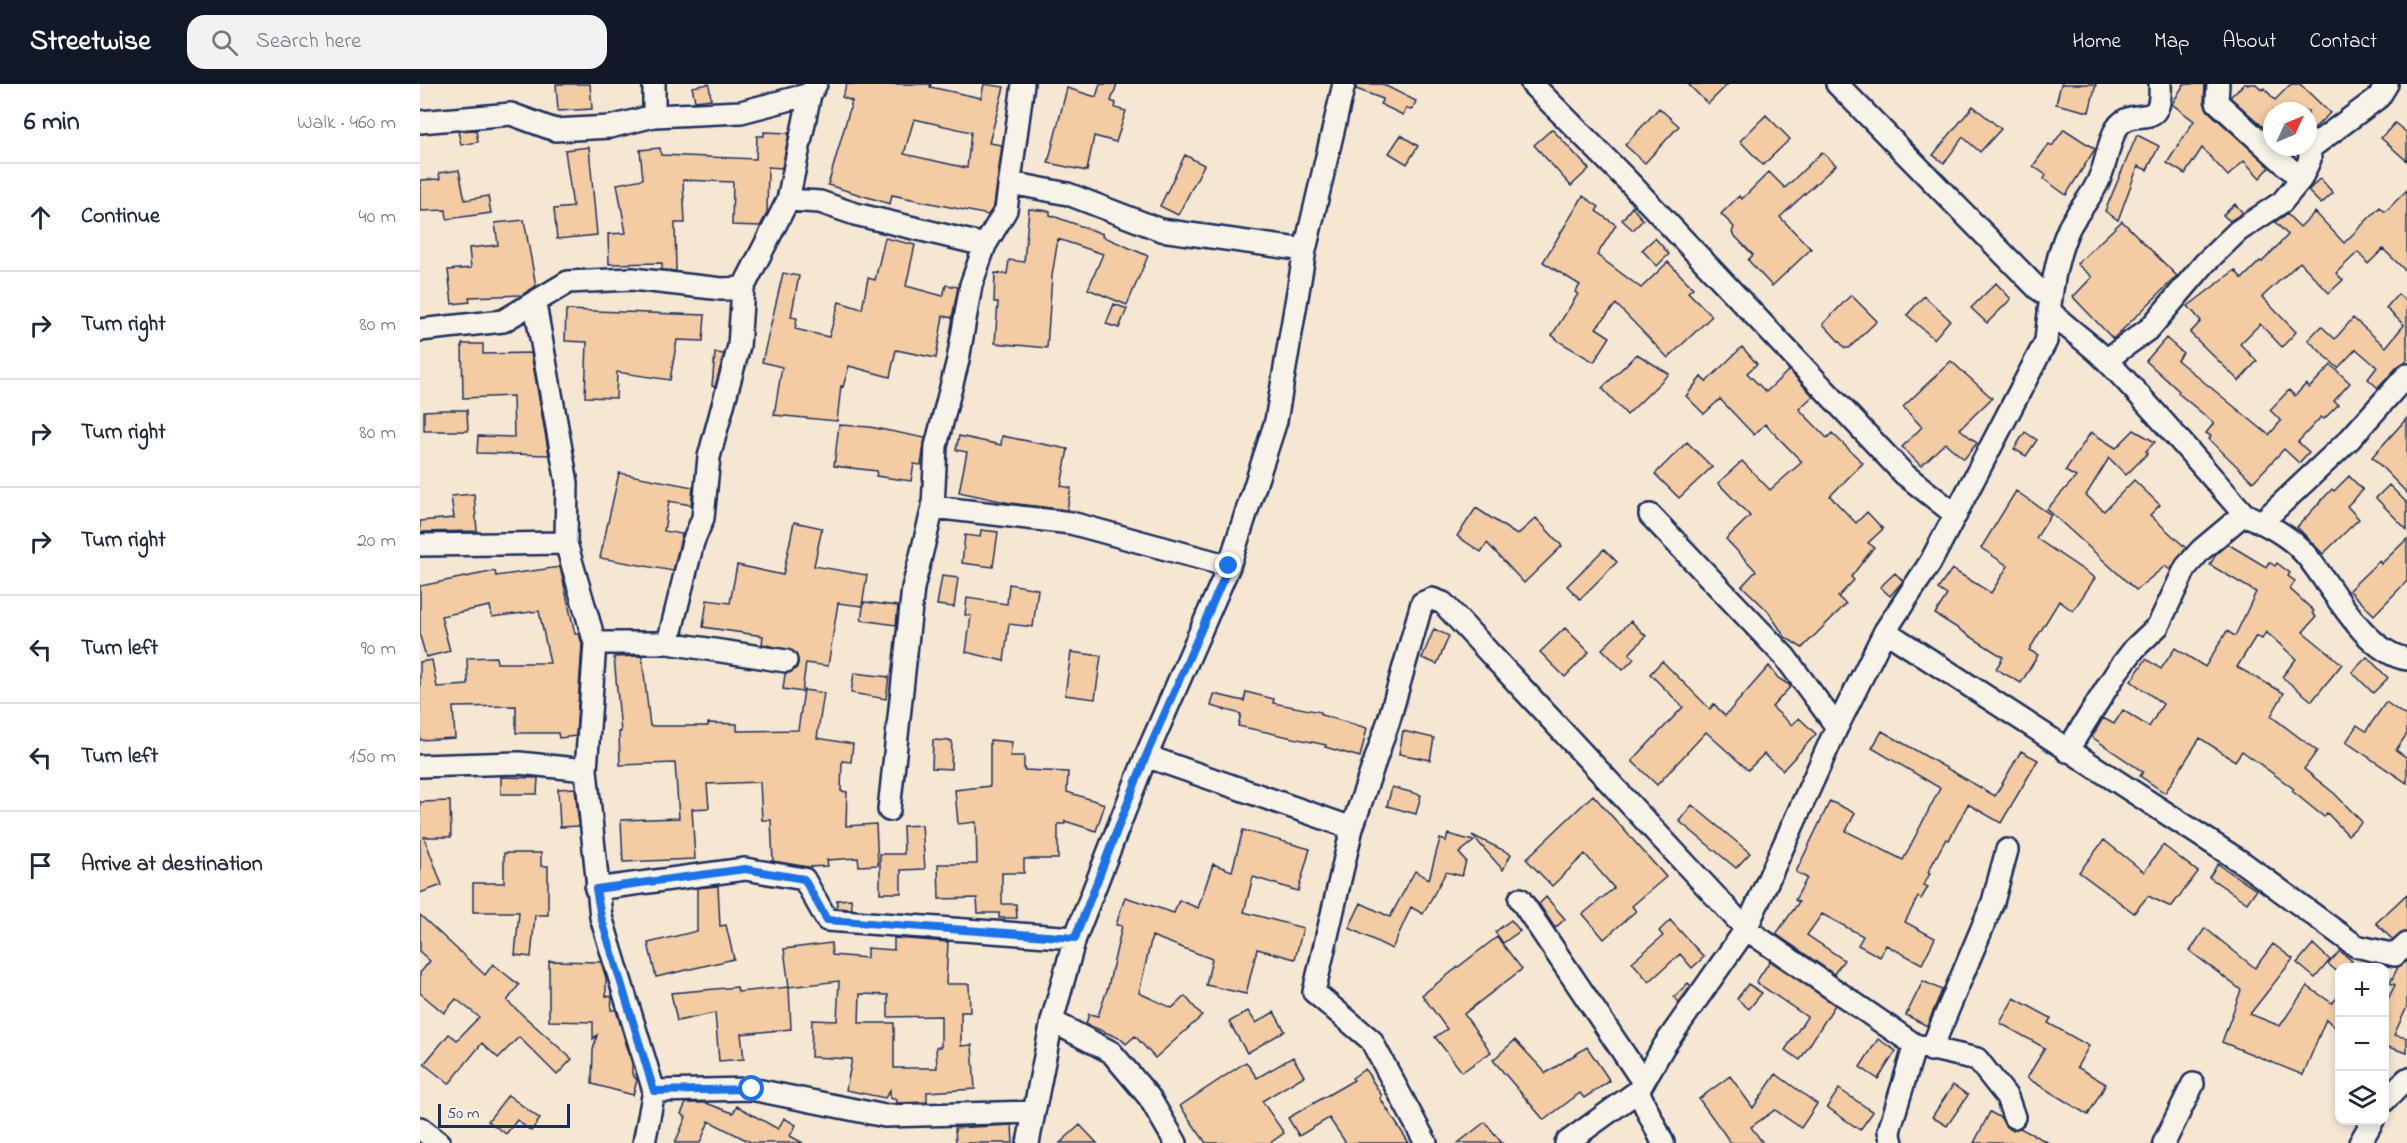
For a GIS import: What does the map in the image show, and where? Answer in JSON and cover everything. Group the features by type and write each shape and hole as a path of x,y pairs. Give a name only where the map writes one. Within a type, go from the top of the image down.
{"street":[{"path":"654,84 654,116"},
{"path":"889,810 913,588 933,507 936,446 957,360 971,285 985,245 1006,210 1023,84"},
{"path":"1028,1143 1052,1021 1075,938 1146,756 1229,566 1276,421 1305,250 1344,84"},
{"path":"1532,84 1628,181 1904,474 1956,515"},
{"path":"1837,84 2037,288 2068,330 2077,334 2106,360 2253,518 2276,528 2305,554 2326,584 2378,646 2398,658 2407,659"},
{"path":"1566,1143 1641,1087 1664,1046 1746,929 1837,727 1885,631 1930,563 2046,341 2050,304 2062,245 2100,177 2115,131 2122,122 2132,117 2150,115 2157,111 2161,102 2160,84"},
{"path":"2217,84 2217,102 2301,179"},
{"path":"2106,360 2150,328 2205,263 2238,231 2282,201 2301,179 2310,159 2309,149 2379,97 2387,84"},
{"path":"420,122 511,114 555,130 610,127 654,116 741,112 813,89"},
{"path":"668,643 693,542 703,518 710,457 739,346 744,311 743,288 788,200 813,89"},
{"path":"1011,183 1068,194 1161,230 1305,250"},
{"path":"788,200 820,202 855,214 985,245"},
{"path":"420,330 503,321 535,304 568,282 632,279 722,289 743,288"},
{"path":"535,304 567,483 566,543 595,643 586,770 596,889 601,917 654,1091 644,1143"},
{"path":"2046,341 2068,330"},
{"path":"2067,751 2118,670 2158,626 2186,567 2201,550 2253,518 2350,439 2407,375"},
{"path":"933,507 1071,523 1229,566"},
{"path":"1650,515 1785,657 1837,727"},
{"path":"420,545 566,543"},
{"path":"1426,1143 1371,1040 1314,992 1352,828 1389,720 1422,603 1431,599 1443,603 1746,929 1923,1048 1977,1059 2007,1097 2014,1117"},
{"path":"1885,631 2243,863 2356,946 2395,955 2407,944"},
{"path":"595,643 668,643 786,661"},
{"path":"1146,756 1352,828"},
{"path":"420,766 519,764 586,770"},
{"path":"1892,1143 1889,1131 1923,1048 1993,902 2007,850"},
{"path":"596,889 745,869 804,879 827,920 1075,938"},
{"path":"1520,899 1641,1087 1664,1143"},
{"path":"1052,1021 1111,1052 1149,1097 1176,1143"},
{"path":"2389,1097 2407,1079"},
{"path":"2164,1143 2193,1084"},
{"path":"654,1091 752,1089 885,1116 1034,1112"},
{"path":"2360,1143 2370,1125"},
{"path":"420,1128 439,1143"}],"building":[{"path":"556,84 590,84 592,109 558,111"},
{"path":"709,84 711,99 695,101 692,87"},
{"path":"847,84 931,84 930,87 981,98 984,84 1004,87 989,143 1002,145 994,206 988,215 892,195 890,204 828,185 852,101 842,97","holes":["914,119 971,132 967,168 904,154"]},
{"path":"1100,84 1117,84 1111,101 1116,103 1115,108 1126,111 1116,142 1094,136 1087,171 1048,163 1067,88 1096,97"},
{"path":"1356,84 1382,84 1416,101 1412,110 1407,108 1403,115 1380,104 1383,99 1356,89"},
{"path":"1688,84 1728,84 1708,104"},
{"path":"2061,84 2096,84 2089,112 2056,104"},
{"path":"2184,84 2205,84 2204,102 2208,111 2270,167 2260,178 2244,161 2228,176 2202,148 2185,174 2167,163 2194,121 2172,104"},
{"path":"2244,84 2256,84 2262,90 2264,88 2275,100 2291,84 2300,84 2330,113 2317,125 2317,102 2263,102 2263,127 2230,97"},
{"path":"1973,106 2001,129 1980,152 1963,137 1944,163 1933,155"},
{"path":"1659,108 1679,126 1645,163 1625,145"},
{"path":"1766,115 1790,139 1763,165 1740,141"},
{"path":"2395,123 2407,133 2407,161 2381,138"},
{"path":"1552,129 1589,169 1571,186 1534,145"},
{"path":"2064,129 2095,149 2066,195 2044,179 2046,175 2033,166 2049,144 2052,146"},
{"path":"476,130 478,142 461,145 458,131"},
{"path":"764,132 789,133 782,168 768,167 767,213 760,226 732,225 733,182 683,180 685,223 675,223 676,271 662,270 662,263 609,264 608,234 626,233 617,184 643,179 640,150 660,148 661,155 756,159 757,136 764,136"},
{"path":"1401,135 1418,146 1407,164 1389,153"},
{"path":"2137,135 2159,146 2147,170 2138,166 2118,220 2105,211"},
{"path":"589,147 597,235 557,239 554,209 573,207 565,150"},
{"path":"1822,152 1836,165 1780,217 1811,249 1772,286 1748,260 1753,255 1732,233 1734,227 1721,214 1739,196 1742,199 1769,172 1785,188"},
{"path":"1185,155 1204,165 1178,215 1160,206"},
{"path":"459,170 465,200 488,196 491,213 447,219 446,210 420,211 420,180 440,179 439,173"},
{"path":"2320,178 2333,193 2321,204 2308,191"},
{"path":"2407,190 2407,272 2383,249 2368,264 2358,252 2336,273 2343,280 2329,293 2300,262 2262,297 2296,332 2282,347 2260,324 2240,344 2257,361 2239,381 2190,333 2201,321 2188,306 2235,270 2242,279 2260,261 2262,262 2288,235 2275,222 2287,214 2300,227 2315,212 2344,243 2380,207 2385,212"},
{"path":"1583,196 1599,207 1596,211 1616,225 1597,255 1641,288 1668,262 1693,288 1688,292 1712,316 1668,358 1616,304 1596,328 1610,337 1594,362 1552,335 1578,294 1575,292 1580,285 1543,262"},
{"path":"2235,204 2243,213 2230,221 2223,215"},
{"path":"1632,207 1643,220 1633,230 1622,220"},
{"path":"1029,209 1050,211 1050,215 1103,234 1102,236 1148,256 1127,305 1088,289 1103,254 1058,239 1052,276 1047,348 995,343 998,302 994,302 995,273 1007,274 1009,260 1024,262"},
{"path":"524,220 536,286 522,295 469,297 470,302 452,304 448,270 471,268 469,248 498,245 495,223"},
{"path":"2122,221 2177,276 2113,339 2073,297 2092,277 2077,264"},
{"path":"885,238 915,245 906,286 943,296 946,285 958,287 952,318 943,316 936,358 896,350 890,377 849,366 843,387 841,386 837,421 774,415 782,367 762,362 783,273 799,276 791,317 797,318 795,329 829,337 839,302 862,309 868,278 875,280"},
{"path":"1655,238 1669,254 1657,266 1642,250"},
{"path":"1996,283 2011,299 1987,323 1971,308"},
{"path":"2398,294 2407,302 2407,360 2397,367 2378,388 2368,379 2377,367 2356,349 2338,368 2308,340 2321,326 2335,339 2353,318 2386,347 2404,325 2386,308"},
{"path":"1851,295 1877,321 1849,348 1845,348 1823,324"},
{"path":"1924,296 1950,320 1934,339 1907,315"},
{"path":"1114,304 1127,309 1119,328 1106,324"},
{"path":"566,310 705,315 703,341 677,340 670,380 617,372 616,398 585,397 587,342 565,341"},
{"path":"2166,338 2183,353 2177,360 2269,435 2281,421 2270,410 2289,390 2295,396 2306,384 2309,388 2331,365 2350,383 2334,401 2338,405 2324,419 2321,417 2298,442 2309,452 2299,463 2284,449 2253,482 2209,439 2211,436 2206,433 2214,423 2178,393 2179,391 2146,361"},
{"path":"462,344 483,344 483,354 531,353 549,455 477,453 478,436 514,437 513,396 463,398"},
{"path":"1742,347 1757,364 1747,373 1766,392 1789,370 1813,396 1799,409 1827,438 1832,433 1863,463 1830,496 1856,523 1867,512 1883,529 1868,543 1874,547 1851,577 1854,580 1838,597 1846,604 1802,648 1785,637 1768,611 1742,586 1756,571 1726,539 1750,516 1718,483 1742,461 1770,490 1802,462 1765,424 1754,435 1720,399 1704,414 1686,396 1701,377 1706,382"},
{"path":"715,353 724,354 715,387 712,386"},
{"path":"1637,354 1669,374 1627,415 1602,388"},
{"path":"1951,361 1992,398 1960,429 1977,443 1964,459 1945,443 1921,466 1902,447 1922,427 1903,407"},
{"path":"467,410 468,431 424,431 424,411"},
{"path":"2407,418 2407,493 2372,457"},
{"path":"839,425 870,427 925,438 921,465 914,464 911,481 876,476 877,471 834,466"},
{"path":"2134,430 2155,442 2146,451 2148,453 2126,475 2109,458 2086,495 2104,511 2134,480 2160,505 2150,515 2186,548 2170,570 2165,566 2136,590 2047,509 2076,477 2065,471 2091,432 2116,448"},
{"path":"2025,432 2037,440 2026,456 2014,449"},
{"path":"959,436 1001,445 1002,436 1068,449 1061,486 1071,488 1067,510 1010,503 959,492 967,452 956,450"},
{"path":"1687,442 1712,467 1679,498 1655,474"},
{"path":"619,473 693,487 691,505 669,501 664,531 682,534 673,571 600,558"},
{"path":"2349,476 2363,490 2347,506 2359,519 2323,554 2297,527 2332,489 2334,491"},
{"path":"2389,485 2407,503 2407,530 2376,498"},
{"path":"2016,491 2051,515 2036,538 2095,578 2073,611 2059,601 2029,650 2038,655 2021,683 1996,669 2003,657 1935,614 1947,595 1938,589 1952,569 1991,593 2008,566 1981,548"},
{"path":"474,494 477,531 420,532 420,521 454,518 451,496"},
{"path":"1476,508 1517,535 1536,518 1562,546 1524,583 1487,543 1481,552 1457,536"},
{"path":"794,522 822,528 814,566 867,575 862,606 838,603 828,666 806,663 802,692 783,689 785,674 796,669 798,663 793,651 762,644 763,636 703,627 707,600 730,603 737,565 783,575"},
{"path":"981,530 998,532 993,567 962,563 965,535 980,537"},
{"path":"2407,539 2407,581 2374,615 2349,590 2379,561 2381,564"},
{"path":"2228,544 2266,567 2269,562 2275,566 2277,563 2290,573 2288,576 2295,581 2290,589 2314,611 2312,613 2316,617 2303,632 2342,664 2312,701 2282,677 2296,659 2266,632 2262,639 2256,636 2237,667 2284,693 2271,716 2317,751 2304,769 2335,794 2362,822 2348,835 2327,813 2324,817 2292,791 2294,789 2242,751 2235,761 2200,738 2165,793 2140,776 2143,772 2092,737 2103,718 2114,724 2123,710 2149,727 2163,704 2131,681 2146,659 2161,669 2175,648 2205,667 2227,631 2235,636 2256,592 2210,565 2216,554"},
{"path":"1604,549 1617,562 1580,599 1567,586"},
{"path":"560,567 575,634 579,634 582,644 576,736 559,738 558,733 516,733 516,706 453,707 455,738 420,740 420,662 432,660 437,687 468,685 467,658 496,657 497,663 550,663 539,611 492,617 490,606 441,616 450,651 426,657 420,636 420,586 495,571 496,576"},
{"path":"1895,573 1903,581 1890,596 1880,587"},
{"path":"942,576 958,578 954,607 937,605"},
{"path":"1009,584 1038,589 1033,627 1009,624 1004,661 966,652 971,616 965,615 967,598 1007,604"},
{"path":"864,602 898,606 896,625 861,620"},
{"path":"1631,621 1646,636 1629,654 1634,659 1623,670 1602,649"},
{"path":"1565,628 1589,652 1565,677 1540,652"},
{"path":"1434,629 1449,636 1437,664 1422,658"},
{"path":"1071,652 1101,656 1095,699 1065,695"},
{"path":"642,656 650,726 708,726 708,723 737,724 737,731 798,730 804,690 824,693 817,738 853,744 851,762 842,761 841,791 847,792 846,826 876,824 878,865 859,866 858,858 827,860 828,866 808,867 773,861 771,820 762,820 760,782 707,784 709,808 692,809 695,859 623,862 621,820 679,818 675,763 620,765 619,732 621,732 614,657"},
{"path":"2367,657 2388,678 2373,693 2352,672"},
{"path":"1662,661 1710,709 1714,704 1725,716 1769,666 1778,678 1791,686 1772,707 1792,725 1799,718 1816,734 1783,770 1764,754 1748,770 1706,732 1657,785 1632,761 1683,707 1650,674"},
{"path":"854,673 889,677 886,699 851,693"},
{"path":"1246,692 1274,699 1273,703 1321,712 1321,715 1367,728 1360,757 1325,747 1326,745 1238,726 1241,714 1211,706 1214,694 1244,701"},
{"path":"2386,702 2407,717 2407,734 2396,750 2407,758 2407,783 2346,742 2357,725 2366,731"},
{"path":"1403,731 1434,738 1430,760 1399,754"},
{"path":"1882,731 1995,796 2021,751 2038,760 2001,823 1968,804 1949,840 1946,839 1928,872 1930,873 1924,885 1928,887 1921,899 1918,897 1905,922 1935,938 1922,964 1886,945 1880,957 1858,945 1863,936 1822,914 1807,935 1844,960 1834,974 1776,934 1799,902 1795,900 1807,878 1796,872 1830,801 1855,813 1846,831 1903,860 1940,788 1872,748"},
{"path":"933,740 952,741 951,769 932,768"},
{"path":"990,740 1012,742 1010,756 1024,756 1024,770 1068,772 1067,792 1105,804 1096,831 1065,821 1065,824 1058,824 1058,859 1024,859 1024,873 1002,873 1002,904 1016,904 1017,918 999,918 999,913 978,913 977,898 939,899 938,864 977,864 976,822 958,824 955,790 990,786"},
{"path":"501,777 538,778 537,794 501,794"},
{"path":"1392,787 1421,795 1416,814 1387,806"},
{"path":"575,788 579,826 560,827 558,789"},
{"path":"1593,795 1666,877 1632,906 1636,911 1604,939 1583,914 1614,888 1585,854 1552,886 1526,859"},
{"path":"450,801 451,837 424,837 442,885 420,893 420,802"},
{"path":"1692,805 1750,853 1736,868 1679,821"},
{"path":"922,825 925,869 901,870 901,893 880,893 880,854 904,854 903,826"},
{"path":"1243,830 1310,849 1298,891 1253,877 1244,912 1303,928 1295,959 1257,949 1246,994 1206,985 1212,959 1152,936 1139,993 1172,1008 1185,996 1202,1016 1155,1058 1135,1036 1126,1044 1121,1039 1086,1024 1089,1014 1098,1016 1108,987 1122,926 1116,925 1125,897 1174,913 1179,900 1198,908 1213,864 1232,871"},
{"path":"1448,834 1474,841 1459,853 1466,861 1462,876 1446,872 1423,914 1411,907 1392,949 1349,928 1361,903 1390,917 1415,871 1429,879 1440,839 1446,841"},
{"path":"1472,835 1511,854 1503,870"},
{"path":"2104,840 2144,872 2163,845 2198,872 2171,907 2148,896 2134,913 2079,872"},
{"path":"504,853 541,853 541,866 548,866 548,915 535,915 531,957 515,955 519,912 473,912 473,883 504,883"},
{"path":"2218,864 2256,890 2247,903 2209,877"},
{"path":"718,886 720,926 726,925 734,959 656,977 648,943 697,931 697,888"},
{"path":"2407,894 2407,932 2393,940 2376,923"},
{"path":"1546,897 1565,919 1555,928 1539,904"},
{"path":"851,899 852,909 837,908 837,900"},
{"path":"420,915 485,975 493,964 519,985 507,1001 572,1059 557,1075 519,1037 498,1058 482,1043 449,1084 424,1064 449,1034 457,1040 479,1017 456,999 444,1013 420,993 420,973 430,961 420,952"},
{"path":"1511,920 1520,931 1503,943 1495,932"},
{"path":"1670,920 1704,957 1692,968 1680,954 1649,982 1632,962 1663,936 1659,931"},
{"path":"2205,928 2255,968 2273,944 2293,959 2250,1014 2280,1026 2307,986 2332,1003 2335,1000 2335,1027 2326,1019 2303,1075 2222,1042 2241,990 2190,951"},
{"path":"1497,937 1522,969 1464,1014 1491,1052 1462,1072 1435,1037 1447,1029 1422,995"},
{"path":"894,938 948,942 946,984 969,984 970,1012 961,1012 961,1046 972,1045 975,1089 927,1092 927,1102 897,1103 897,1100 890,1098 890,1090 885,1098 846,1090 852,1059 811,1057 812,1020 837,1021 839,981 789,987 784,949 831,943 832,955 867,958 867,948 894,950","holes":["860,994 888,995 888,1017 941,1016 941,1047 936,1047 937,1068 894,1068 894,1023 859,1023"]},
{"path":"2313,944 2330,960 2315,978 2297,963"},
{"path":"2340,951 2352,961 2335,963 2335,970 2328,964"},
{"path":"549,961 601,962 606,978 606,996 612,997 611,1010 616,1010 632,1064 632,1074 637,1080 633,1095 592,1084 593,1050 597,1035 593,1039 593,1022 549,1021"},
{"path":"1770,961 1835,1005 1800,1060 1785,1050 1807,1017 1756,982"},
{"path":"2407,961 2407,1007 2394,1035 2407,1038 2407,1053 2389,1047 2389,997 2395,985 2390,983 2398,967"},
{"path":"1923,981 1942,990 1927,1026 1906,1015"},
{"path":"1688,983 1691,986 1679,1002 1674,997"},
{"path":"1748,984 1762,993 1749,1009 1737,999"},
{"path":"737,987 738,992 789,987 791,1029 741,1034 744,1059 719,1061 715,1013 677,1021 671,993"},
{"path":"2014,998 2051,1018 2048,1023 2089,1046 2077,1067 2106,1084 2088,1115 2027,1078 2045,1048 2000,1023"},
{"path":"1248,1011 1256,1023 1274,1012 1285,1031 1247,1053 1229,1022"},
{"path":"1878,1039 1896,1051 1878,1079 1860,1067"},
{"path":"1515,1040 1546,1073 1587,1047 1610,1081 1584,1098 1580,1093 1544,1120 1493,1060"},
{"path":"1293,1057 1304,1076 1262,1101 1284,1133 1270,1143 1206,1143 1180,1106 1246,1062 1257,1078"},
{"path":"1365,1069 1382,1096 1380,1098 1409,1143 1346,1143 1329,1118 1299,1136 1288,1118 1354,1080 1352,1078"},
{"path":"1776,1074 1817,1104 1801,1128 1775,1110 1751,1127 1763,1143 1731,1143 1699,1099 1730,1076 1753,1108"},
{"path":"1953,1085 1968,1095 1947,1126 1932,1117"},
{"path":"1839,1089 1873,1112 1860,1130 1827,1107"},
{"path":"508,1095 540,1119 531,1131 517,1120 506,1134 488,1121"},
{"path":"686,1103 706,1103 733,1113 737,1106 778,1129 784,1118 796,1125 790,1136 803,1143 752,1143 709,1121 700,1143 675,1143 686,1117 681,1114"},
{"path":"1990,1112 2001,1118 2006,1127 2012,1130 2020,1128 2049,1143 1974,1143"},
{"path":"1485,1122 1502,1143 1458,1143"},
{"path":"1012,1125 1013,1143 956,1143 955,1128"},
{"path":"1080,1125 1097,1143 1060,1143"}],"route":[{"path":"752,1089 654,1091 601,917 596,889 745,869 804,879 827,920 1075,938 1146,756 1229,566"}]}
